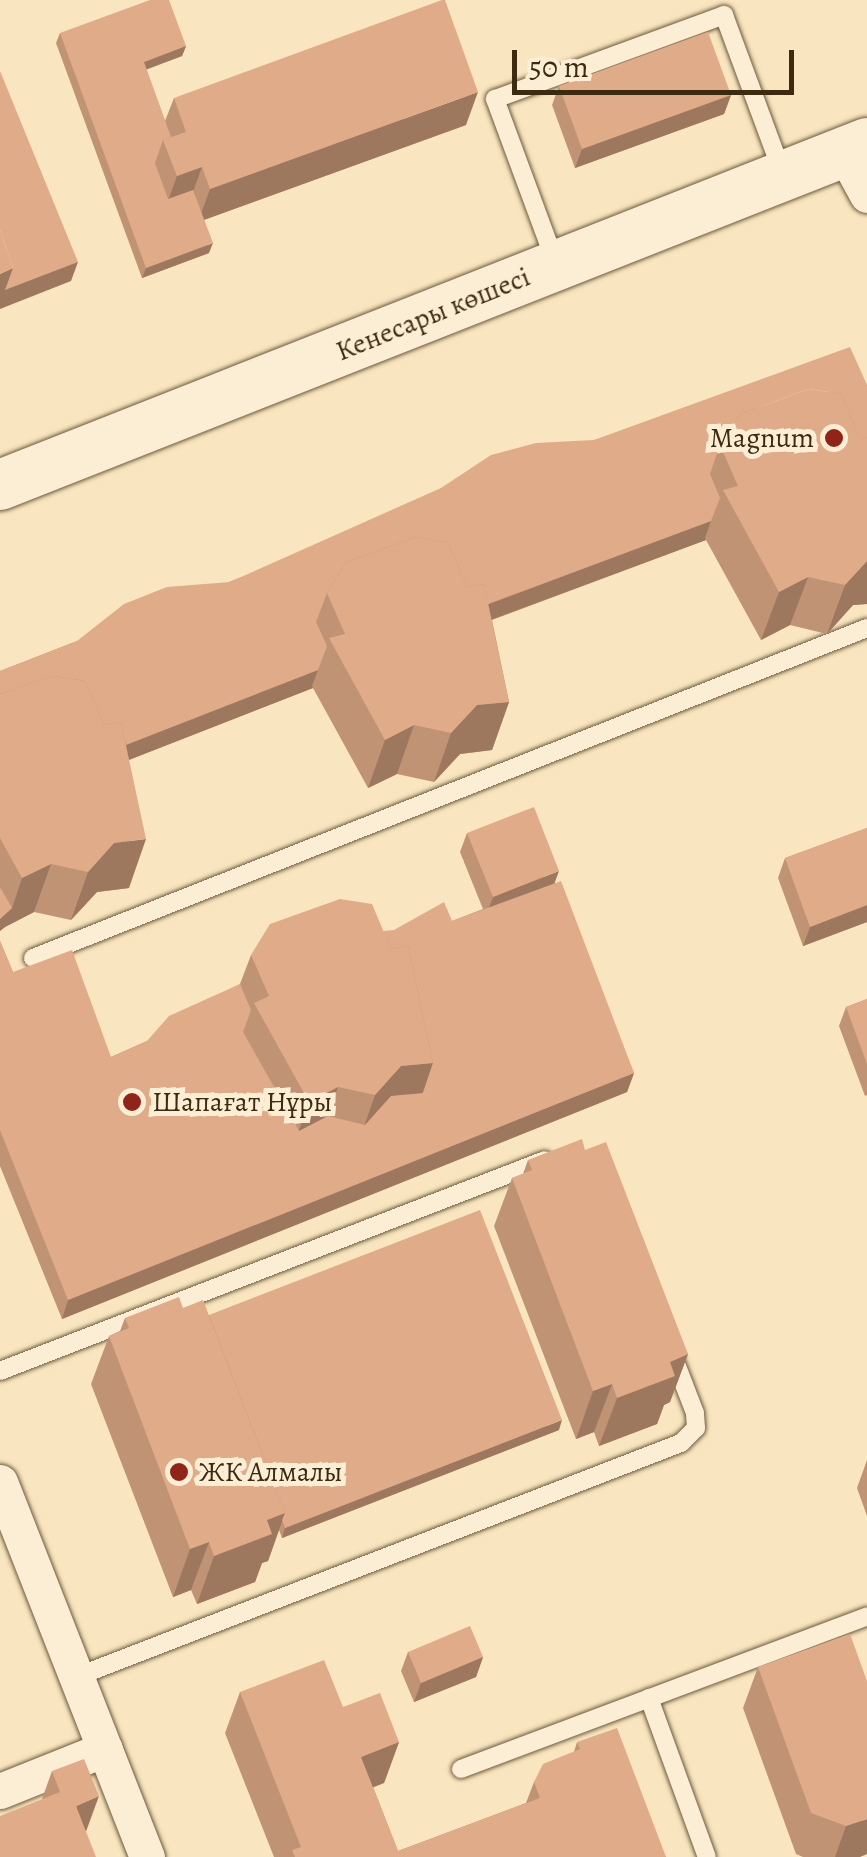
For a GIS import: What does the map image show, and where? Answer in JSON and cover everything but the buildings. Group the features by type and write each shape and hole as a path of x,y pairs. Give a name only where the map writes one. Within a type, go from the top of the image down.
{"main road":[{"name":"Кенесары көшесі","path":"0,485 855,147"}],"street":[{"path":"855,147 867,195"},
{"path":"0,1482 147,1857"},
{"path":"0,1791 104,1750"}],"lane":[{"path":"556,265 495,99 724,14 783,175"},
{"path":"32,958 867,628"},
{"path":"0,1370 566,1152"},
{"path":"76,1677 681,1443 696,1428 695,1413 667,1341"},
{"path":"462,1769 867,1616"},
{"path":"649,1698 706,1857"}],"place":[{"name":"Magnum","path":"834,438"},
{"name":"Шапағат Нұры","path":"132,1102"},
{"name":"ЖК Алмалы","path":"179,1472"}]}
